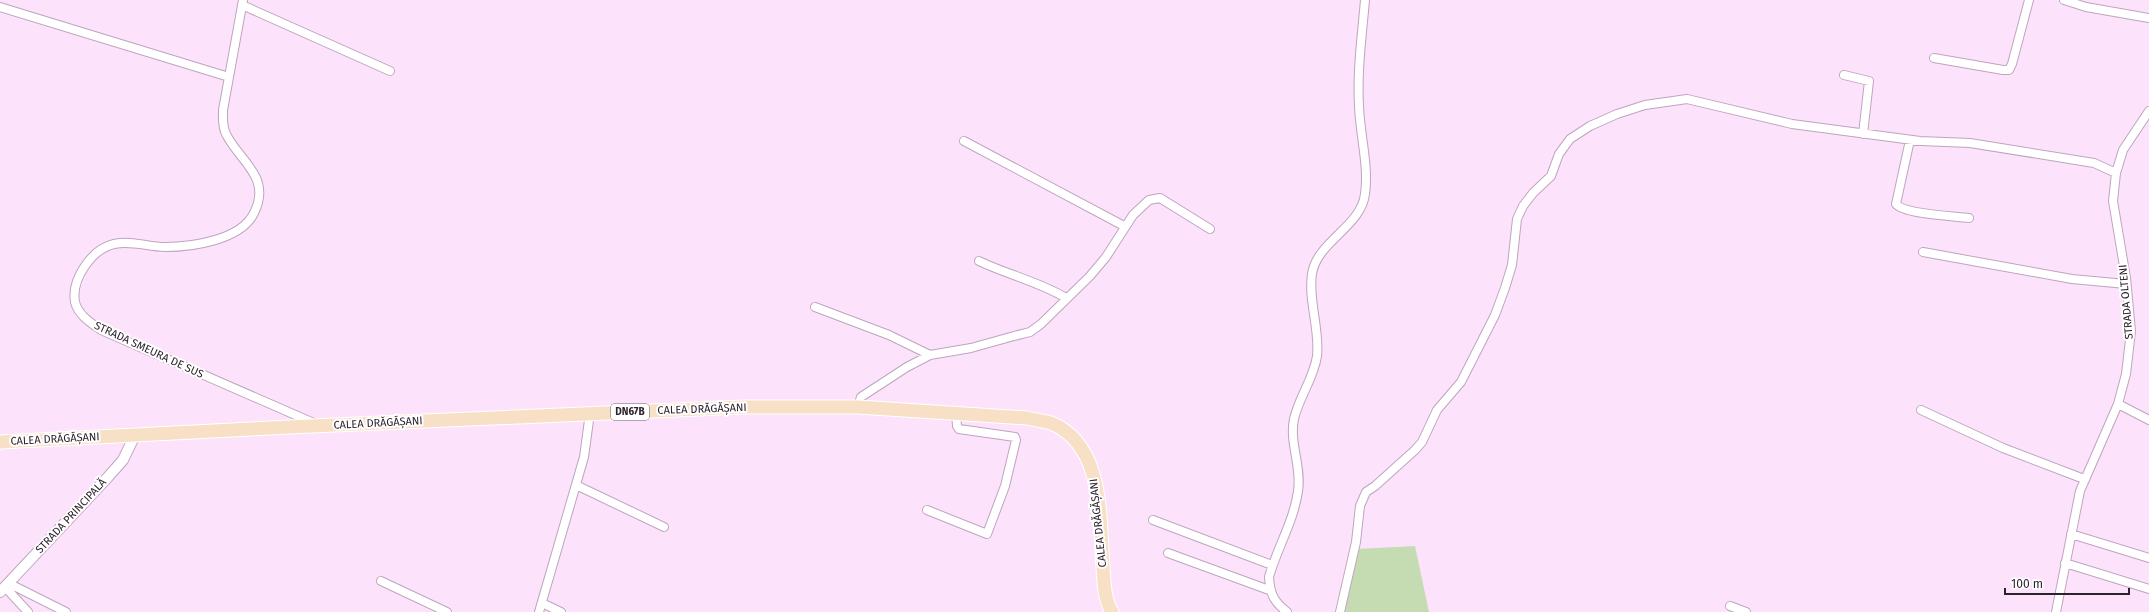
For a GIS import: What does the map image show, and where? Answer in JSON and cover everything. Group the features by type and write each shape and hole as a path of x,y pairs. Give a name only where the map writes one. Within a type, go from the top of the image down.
{"main road":[{"name":"CALEA DRĂGĂȘANI","path":"0,442 318,425 744,407 858,407 1027,418 1051,423 1070,435 1086,454 1095,479 1105,585 1112,612"}],"street":[{"path":"1287,612 1274,600 1269,590 1269,578 1272,565 1295,504 1298,490 1298,473 1292,429 1298,405 1316,365 1317,354 1312,273 1317,260 1357,214 1365,196 1359,107 1359,56 1365,0"},
{"path":"1934,58 2009,70 2012,64 2029,0"},
{"path":"2064,0 2086,6 2149,18"},
{"path":"243,3 390,71"},
{"name":"STRADA SMEURA DE SUS","path":"243,3 229,77 223,122 226,133 257,179 260,200 254,214 247,223 233,235 209,242 164,247 128,242 102,248 93,256 82,272 75,290 75,303 80,312 89,322 101,330 318,425"},
{"path":"0,7 229,77"},
{"path":"1844,75 1869,81 1863,134"},
{"path":"1340,612 1356,542 1360,506 1366,492 1415,450 1422,442 1436,410 1462,382 1471,367 1495,315 1510,271 1517,219 1523,206 1533,193 1551,176 1556,160 1570,139 1590,126 1617,114 1645,105 1687,99 1792,124 1910,140 1970,143 2094,163 2116,173"},
{"name":"STRADA OLTENI","path":"2056,612 2071,534 2084,479 2118,404 2126,374 2131,331 2126,284 2113,201 2116,173 2123,150 2149,112"},
{"path":"1910,140 1897,191 1896,204 1898,207 1969,218"},
{"path":"964,141 1124,226"},
{"path":"858,407 861,396 907,367 930,355 971,348 1030,332 1049,317 1066,298 1090,276 1106,257 1132,215 1149,200 1160,198 1210,229"},
{"path":"1923,252 2072,279 2126,284"},
{"path":"979,262 1004,273 1051,289 1066,298"},
{"path":"815,307 889,335 930,355"},
{"path":"2118,404 2149,420"},
{"path":"1921,410 2003,448 2084,479"},
{"path":"539,612 584,457 590,413"},
{"path":"927,510 987,534 1005,486 1016,440 1015,437 960,429 957,426 956,414"},
{"name":"STRADA PRINCIPALĂ","path":"4,587 123,460 135,435"},
{"path":"576,485 664,527"},
{"path":"1153,520 1272,565"},
{"path":"2071,534 2149,558"},
{"path":"1168,553 1269,590"},
{"path":"2066,563 2149,589"},
{"path":"380,581 447,612"},
{"path":"4,587 28,612"},
{"path":"4,587 66,612"},
{"path":"542,603 561,612"},
{"path":"1730,606 1746,612"}],"green space":[{"path":"1415,546 1429,612 1345,612 1357,549"}]}
